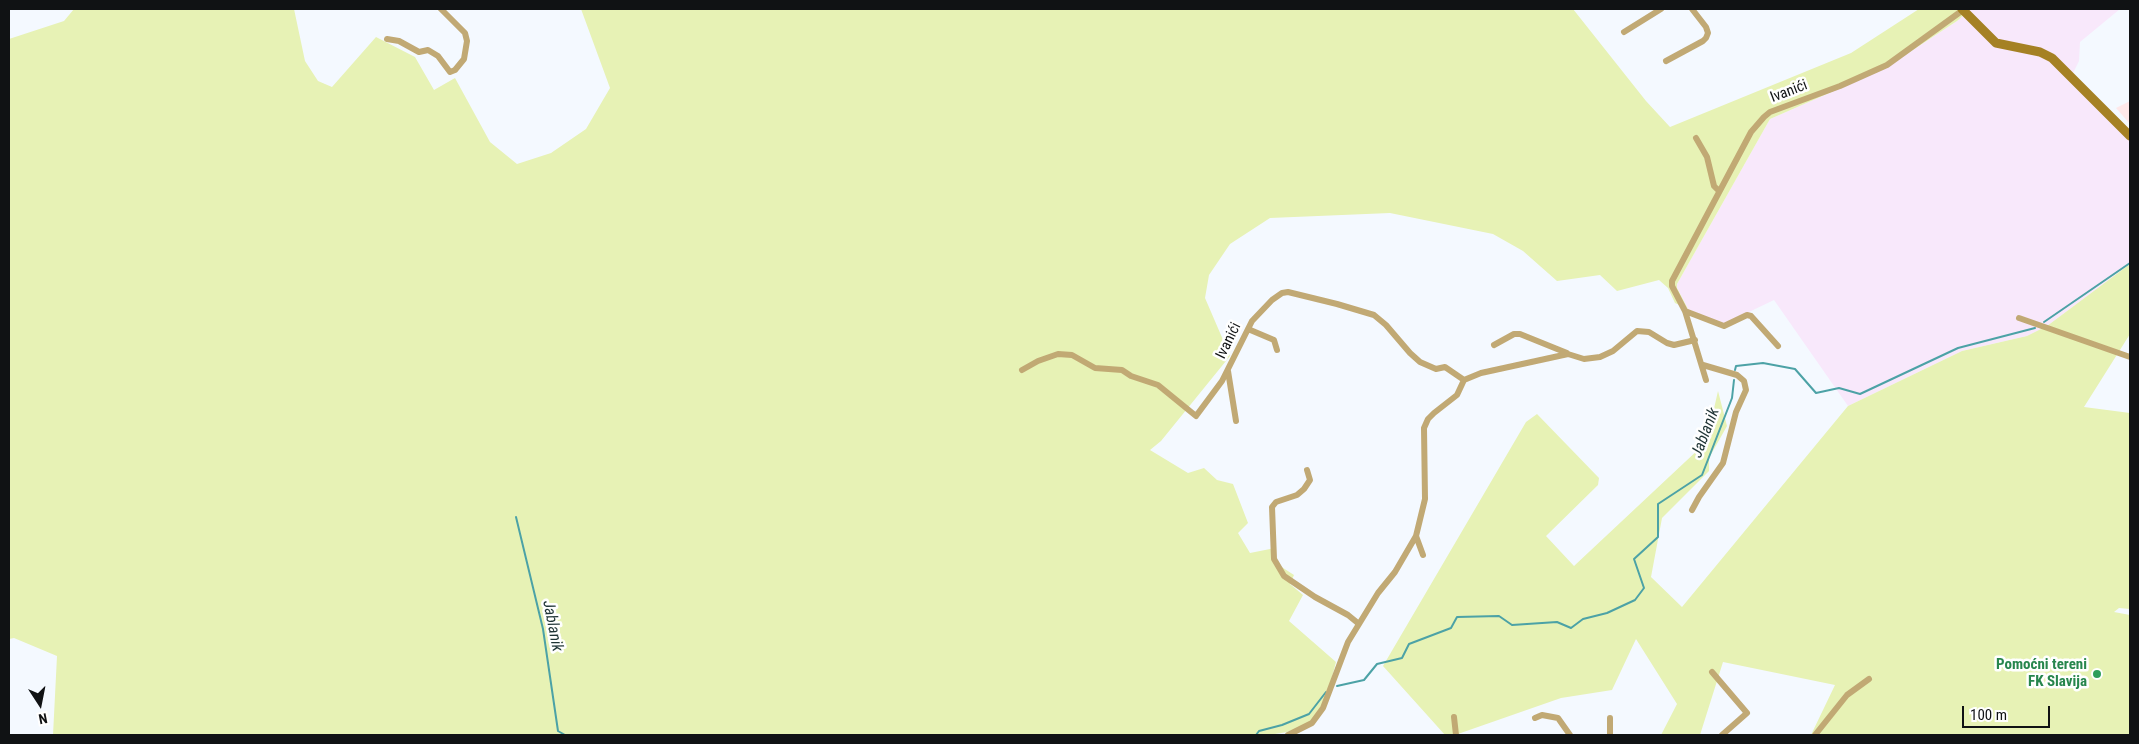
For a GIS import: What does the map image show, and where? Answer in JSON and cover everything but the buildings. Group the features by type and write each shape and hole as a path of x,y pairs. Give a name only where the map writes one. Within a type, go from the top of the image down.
{"street":[{"path":"387,39 399,41 419,52 428,50 438,56 450,72 455,70 464,59 467,41 465,33 441,9"},
{"path":"1624,32 1661,9"},
{"path":"1666,61 1706,38 1708,33 1706,28 1692,9"},
{"path":"1963,10 1996,43 2040,52 2052,58 2130,136"},
{"name":"Ivanići","path":"1706,380 1695,340 1685,311 1672,286 1672,281 1752,132 1764,117 1778,108 1798,103 1887,65 1963,10"},
{"path":"1696,138 1707,157 1714,186 1719,191"},
{"name":"Ivanići","path":"1022,370 1038,360 1058,354 1072,355 1094,368 1122,370 1131,376 1158,385 1196,416 1214,394 1252,321 1272,300 1282,293 1288,292 1374,315 1386,325 1420,362 1436,369 1445,367 1464,380"},
{"path":"1685,311 1724,326 1747,315 1751,316 1778,346"},
{"path":"2020,318 2130,357"},
{"path":"1248,329 1274,340 1277,350"},
{"path":"1494,345 1514,334 1520,334 1568,354 1589,359 1608,355 1637,331 1649,332 1674,345 1695,340"},
{"path":"1288,735 1312,723 1323,708 1340,660 1359,624 1378,593 1395,572 1416,536 1425,499 1424,428 1428,419 1457,395 1464,380 1481,373 1568,354"},
{"path":"1692,510 1699,496 1723,463 1736,412 1746,390 1744,381 1737,375 1703,365"},
{"path":"1228,370 1236,421"},
{"path":"1307,470 1310,480 1304,489 1297,495 1276,502 1272,507 1274,559 1284,576 1315,597 1348,615 1359,624"},
{"path":"1416,536 1423,555"},
{"path":"1712,672 1747,713 1722,735"},
{"path":"1815,735 1846,695 1869,679"},
{"path":"1535,718 1542,715 1558,718 1570,735"},
{"path":"1454,717 1456,735"},
{"path":"1610,718 1610,735"}],"shaded area":[{"path":"1965,9 2120,9 2080,42 2079,61 2070,79 2130,137 2130,264 2047,326 2027,336 1962,351 1848,406 1774,300 1724,324 1688,309 1677,288 1677,284 1770,119 1884,69 1957,21 1967,12"},
{"path":"2130,101 2130,124 2116,108"}],"green space":[{"path":"74,9 294,9 305,61 318,81 332,87 376,37 415,57 434,90 455,78 490,142 517,164 551,153 586,129 610,88 581,9 1573,9 1646,101 1670,127 1851,53 1919,9 1965,9 1967,12 1957,21 1884,69 1770,119 1677,284 1677,288 1688,309 1675,303 1668,288 1659,280 1617,291 1600,275 1557,281 1523,251 1493,234 1390,213 1270,218 1230,244 1209,275 1205,298 1230,356 1161,441 1150,450 1188,473 1204,468 1217,480 1233,484 1248,523 1238,533 1250,553 1275,548 1277,564 1294,575 1290,584 1303,595 1289,621 1336,662 1327,696 1312,723 1287,732 1269,735 53,735 57,656 14,638 9,639 9,39 64,21"},
{"path":"2130,264 2130,334 2084,407 2130,413 2130,609 2119,608 2114,612 2130,615 2130,735 1811,735 1835,685 1723,662 1700,735 1661,735 1677,704 1636,639 1612,690 1561,698 1455,735 1445,735 1383,666 1526,422 1537,414 1599,478 1598,485 1546,536 1574,566 1701,447 1713,413 1718,391 1727,426 1709,458 1709,471 1662,518 1651,577 1682,607 1848,406 1962,351 2027,336 2047,326"}],"waterway":[{"name":"Jablanik","path":"2044,322 2130,263"},
{"name":"Jablanik","path":"1735,370 1736,366 1763,363 1795,369 1816,393 1839,388 1860,394 1958,348 2035,328"},
{"name":"Jablanik","path":"1337,686 1364,680 1377,664 1402,658 1409,644 1451,628 1457,617 1499,616 1512,625 1557,622 1571,628 1583,619 1607,613 1635,600 1644,588 1634,559 1658,537 1658,504 1702,475 1732,398 1734,380"},
{"name":"Jablanik","path":"516,517 543,629 558,731 565,735"},
{"name":"Jablanik","path":"1256,735 1259,731 1282,725 1309,714 1326,692"}],"place":[{"name":"Pomoćni tereni FK Slavija","path":"2097,674"}]}
